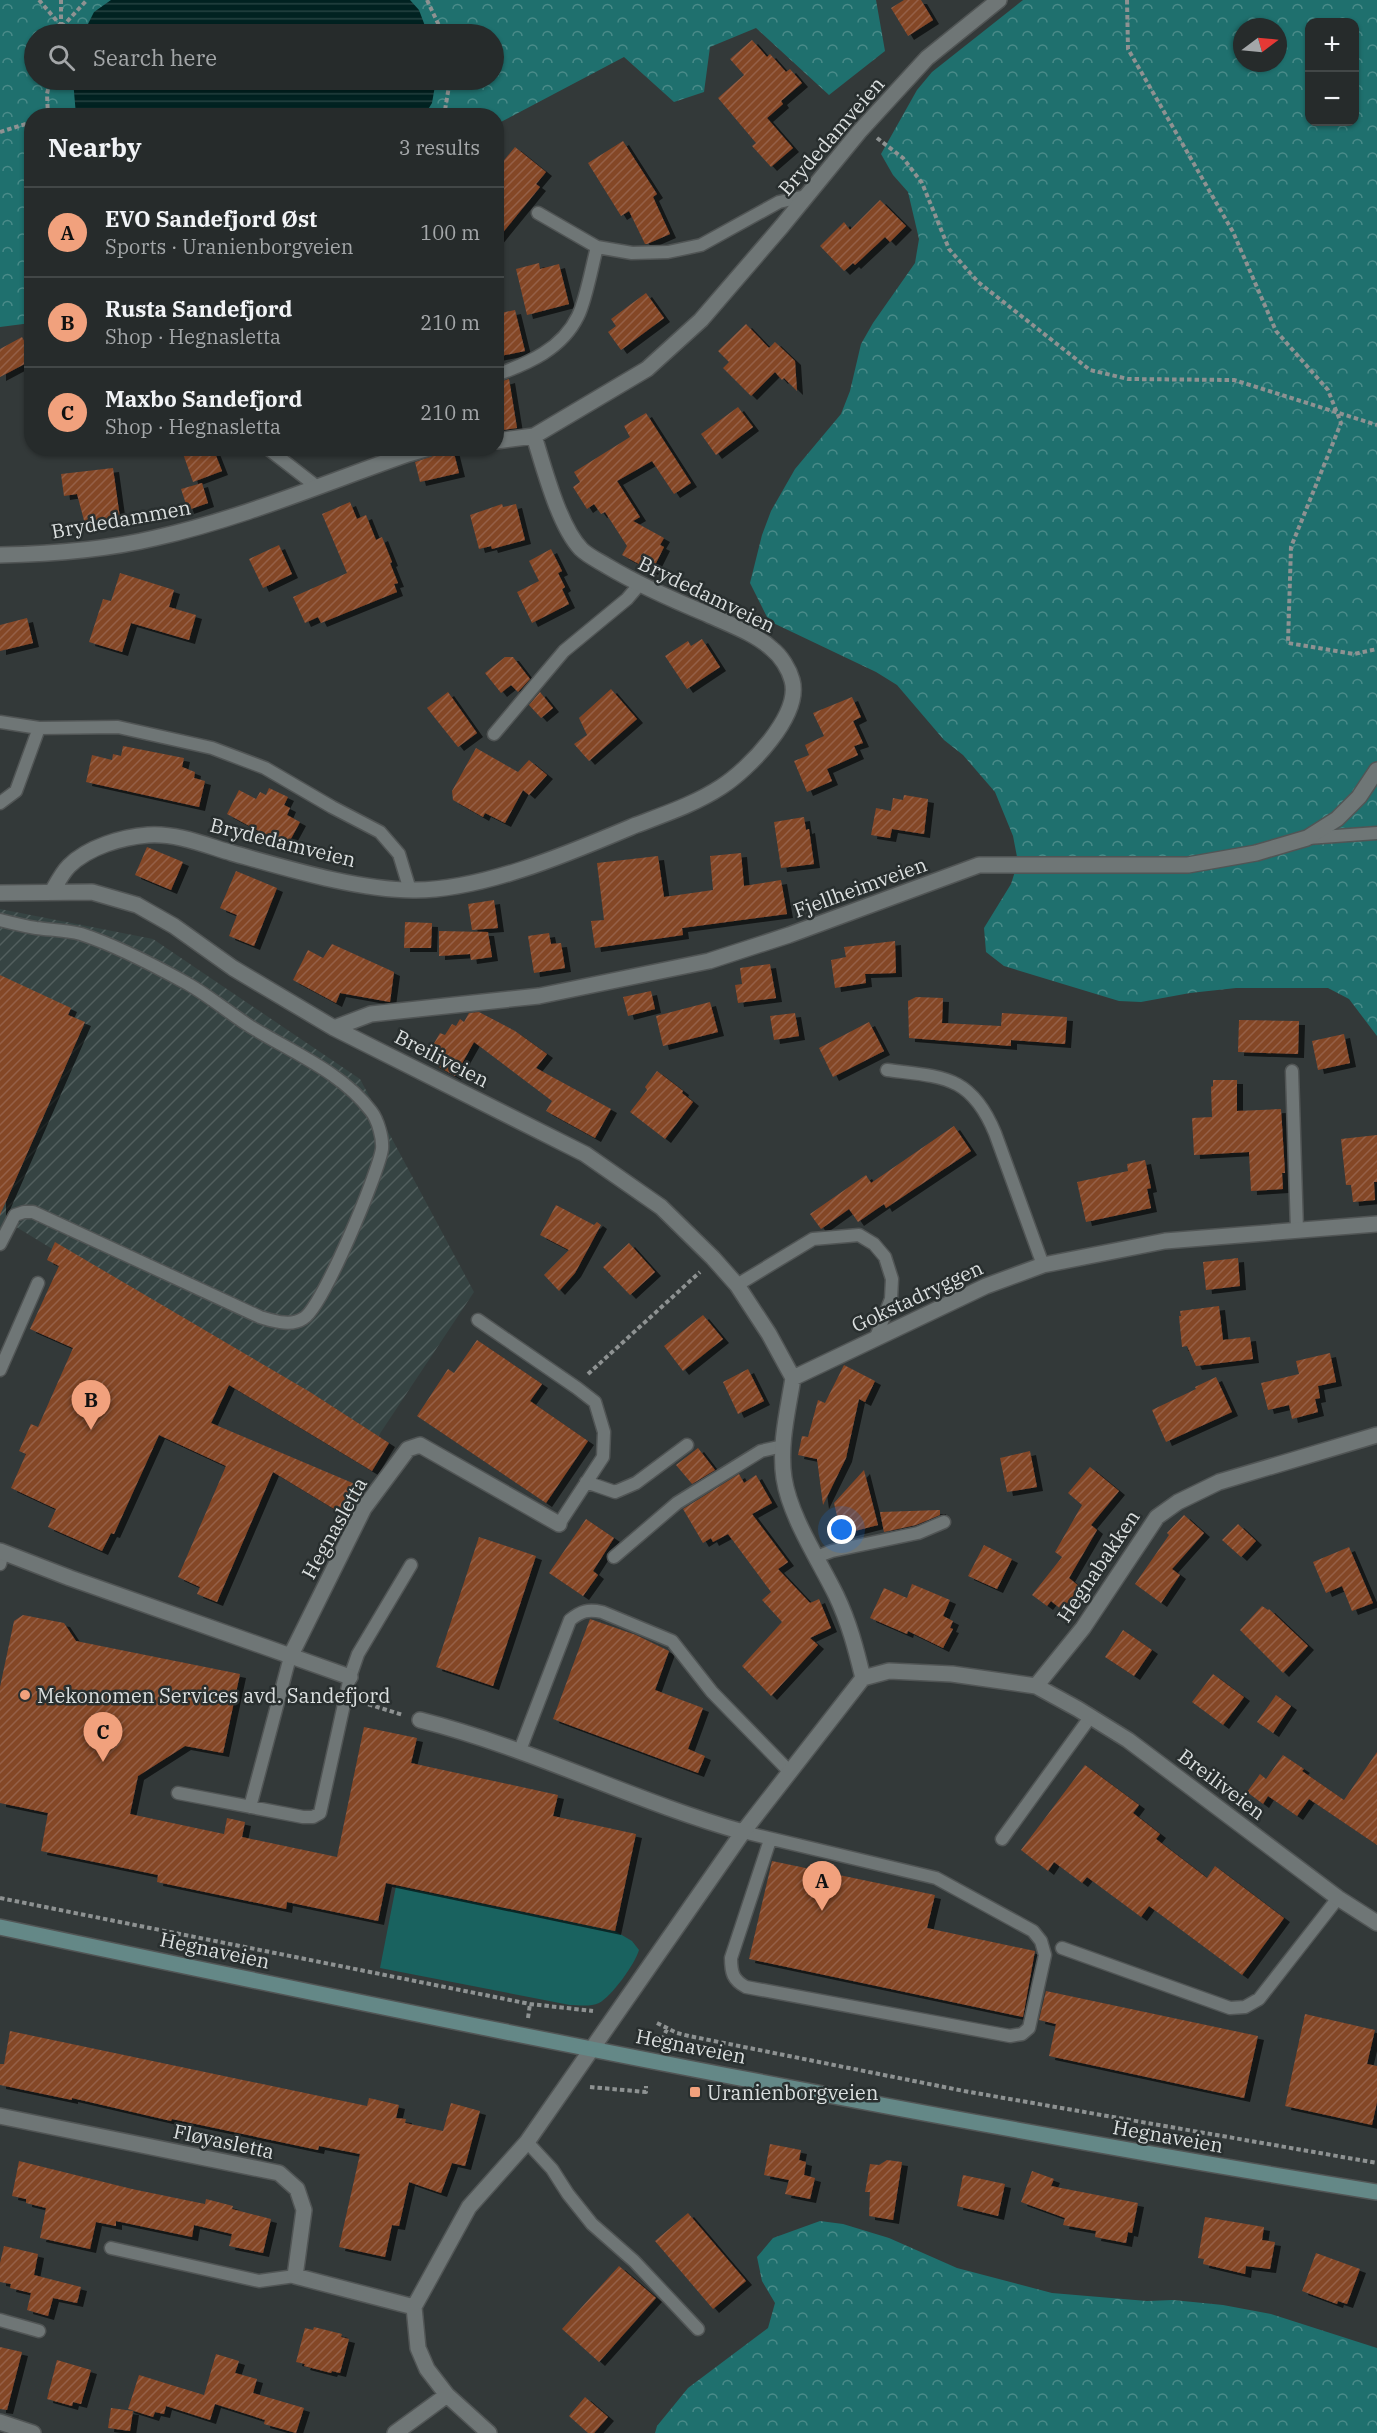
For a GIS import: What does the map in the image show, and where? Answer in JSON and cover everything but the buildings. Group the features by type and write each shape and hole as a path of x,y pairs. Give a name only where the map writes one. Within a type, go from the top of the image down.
{"main road":[{"name":"Hegnaveien","path":"0,1927 591,2050 717,2072 998,2128 1377,2192"}],"street":[{"name":"Brydedamveien","path":"52,892 67,868 78,859 103,846 131,837 153,835 180,837 304,873 410,890 445,889 489,878 584,847 700,799 723,786 743,770 781,726 789,710 794,690 792,678 783,661 772,648 732,626 639,585 582,550 566,525 534,436 647,369 701,320 863,127 927,58 999,0"},
{"path":"504,440 534,436"},
{"name":"Brydedammen","path":"0,555 55,554 153,539 201,526 405,456"},
{"name":"Fjellheimveien","path":"334,1028 371,1014 539,996 709,961 789,935 979,866 1188,865 1256,853 1307,838 1337,819 1359,797 1377,770"},
{"name":"Breiliveien","path":"0,893 92,892 137,905 174,926 242,974 334,1028 585,1154 661,1207 713,1258 737,1285 769,1334 793,1378"},
{"name":"Gokstadryggen","path":"793,1378 986,1286 1043,1265 1165,1240 1377,1224"},
{"path":"793,1378 783,1446 784,1479 796,1516 837,1597 852,1633 862,1678"},
{"name":"Hegnabakken","path":"1036,1686 1083,1628 1157,1517 1178,1502 1219,1482 1377,1435"},
{"name":"Hegnasletta","path":"290,1657 364,1508 408,1449 420,1445 559,1524"},
{"path":"1,1556 70,1578 350,1677"},
{"path":"489,2433 447,2395 427,2369 418,2348 414,2307 469,2206 527,2142 743,1832 862,1678 889,1671 952,1674 1036,1686"},
{"name":"Breiliveien","path":"1036,1686 1091,1716 1128,1740 1338,1898 1377,1923"},
{"path":"420,1720 461,1730 520,1750 687,1816 743,1832"},
{"name":"Fløyasletta","path":"0,2116 279,2173 297,2189 304,2210 295,2276"},
{"path":"295,2276 414,2307"},
{"path":"395,2433 447,2395"},
{"path":"0,2422 33,2433"}],"lane":[{"path":"538,213 597,248 632,253 668,252 700,245 779,202 806,196"},
{"path":"504,372 527,363 551,349 569,331 579,314 597,248"},
{"path":"277,456 316,486"},
{"path":"494,734 564,651 627,599 639,585"},
{"path":"0,722 39,728 118,727 212,748 265,768 380,832 399,854 410,890"},
{"path":"0,803 16,791 39,728"},
{"path":"1307,838 1377,833"},
{"path":"0,920 33,928 79,933 188,984 248,1025 321,1068 349,1088 375,1117 382,1149 352,1232 315,1305 304,1318 291,1322 279,1322 260,1317 33,1212 15,1215 0,1244"},
{"path":"887,1070 950,1080 975,1097 990,1123 1043,1265"},
{"path":"1292,1071 1297,1230"},
{"path":"737,1285 813,1239 858,1235 873,1244 885,1257 892,1279 891,1299 876,1337"},
{"path":"0,1370 38,1282"},
{"path":"478,1320 595,1402 604,1432 603,1456 559,1524"},
{"path":"586,1482 615,1492 636,1483 687,1445"},
{"path":"614,1557 677,1503 761,1451 783,1446"},
{"path":"816,1557 832,1551 918,1533 944,1522"},
{"path":"178,1793 303,1817 313,1817 320,1813 350,1677 358,1654 411,1565"},
{"path":"520,1750 570,1620 579,1612 590,1610 602,1612 672,1641 712,1692 790,1772"},
{"path":"250,1807 290,1657"},
{"path":"1002,1839 1091,1716"},
{"path":"743,1832 936,1878 1033,1931 1041,1941 1044,1955 1029,2028 1022,2034 1010,2036 758,1989 738,1982 731,1973 731,1958 770,1840"},
{"path":"1062,1947 1230,2008 1245,2007 1259,1999 1276,1980 1338,1898"},
{"path":"527,2142 552,2169 592,2224 634,2261 698,2328"},
{"path":"111,2248 259,2282 295,2276"},
{"path":"0,2320 39,2331"}],"path":[{"path":"39,0 59,24"},
{"path":"61,0 62,24"},
{"path":"65,24 87,0"},
{"path":"427,0 438,24"},
{"path":"1127,0 1128,49 1233,232 1276,331 1328,390 1341,423 1291,547 1288,643 1354,654 1377,649"},
{"path":"48,90 48,108"},
{"path":"445,108 448,90"},
{"path":"0,132 24,124"},
{"path":"863,127 903,158 922,183 949,249 978,282 1090,370 1128,379 1234,380 1377,425"},
{"path":"577,1388 592,1369 696,1277 713,1258"},
{"path":"346,1697 420,1720"},
{"path":"0,1898 530,2004 593,2011"},
{"path":"527,2021 530,2004"},
{"path":"657,2023 667,2029 701,2039 964,2091 1377,2163"},
{"path":"662,2040 667,2029"},
{"path":"583,2086 646,2092 646,2086"}],"shaded area":[{"path":"111,0 410,0 419,10 424,24 88,24 94,12"},
{"path":"74,90 434,90 429,108 75,108"},
{"path":"0,909 153,939 360,1079 474,1292 373,1444 8,1222 0,1238"},
{"path":"396,1886 615,1931 632,1941 639,1950 628,1971 610,1994 599,2003 588,2005 570,2005 380,1968"}],"green space":[{"path":"0,0 876,0 885,51 829,95 756,28 710,47 704,92 674,102 624,57 504,120 504,108 24,108 24,324 0,327"},
{"path":"1023,0 1377,0 1377,1036 1349,999 1328,988 1236,988 1141,1002 1119,1001 1004,966 986,952 984,928 1011,884 1018,862 1013,836 995,792 963,755 944,740 897,685 876,672 769,621 750,583 762,535 771,511 795,469 841,414 850,391 861,344 915,263 919,239 908,192 893,175 881,154 917,90 932,72"},
{"path":"820,2221 843,2224 889,2238 957,2268 1052,2293 1223,2305 1271,2314 1377,2348 1377,2433 655,2433 657,2426 688,2388 768,2328 775,2303 762,2281 757,2257 773,2238"}],"place":[{"name":"Rusta Sandefjord","path":"91,1430"},
{"name":"Mekonomen Services avd. Sandefjord","path":"25,1695"},
{"name":"Maxbo Sandefjord","path":"103,1762"},
{"name":"EVO Sandefjord Øst","path":"822,1911"},
{"name":"Uranienborgveien","path":"695,2092"}]}
